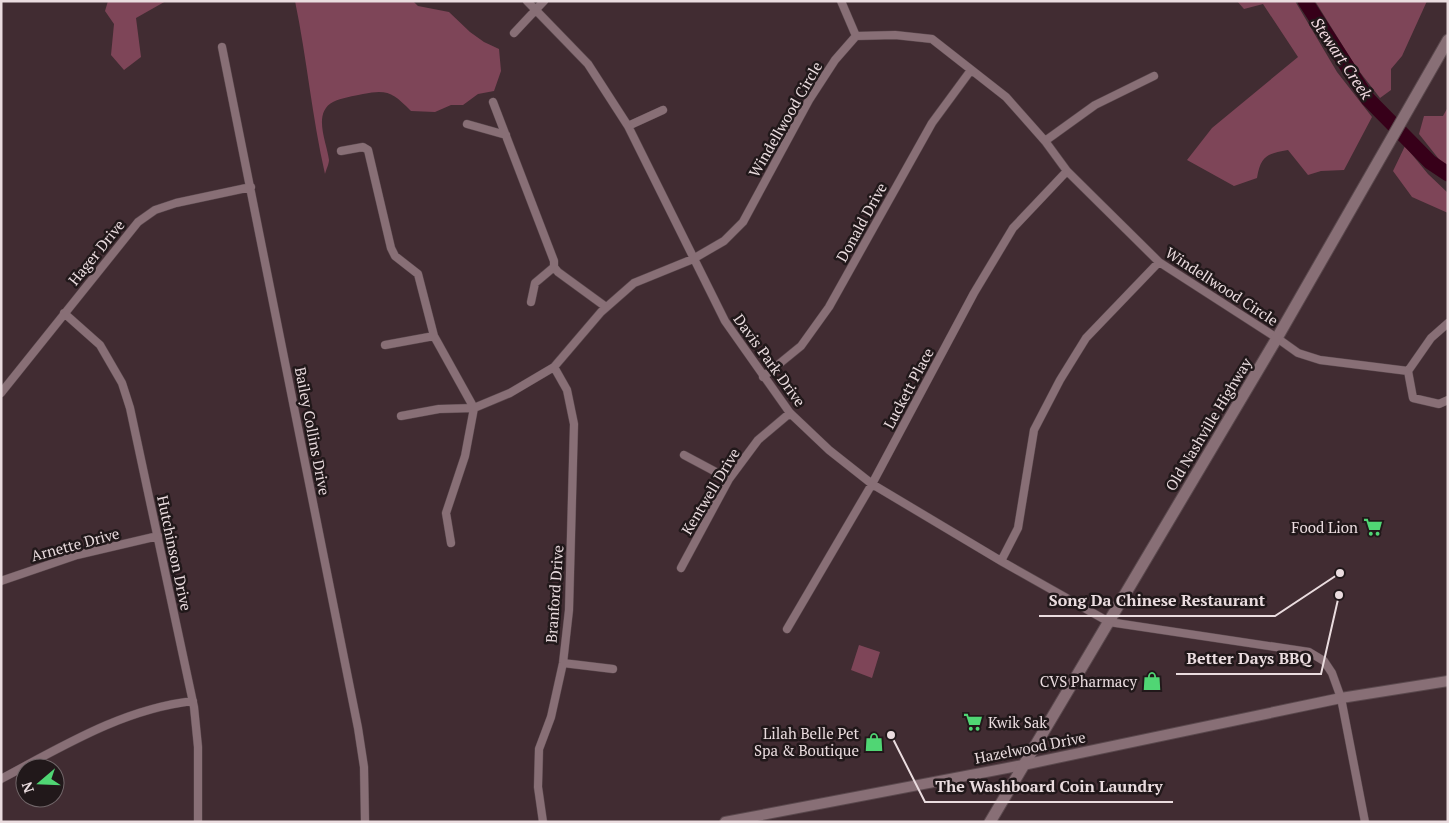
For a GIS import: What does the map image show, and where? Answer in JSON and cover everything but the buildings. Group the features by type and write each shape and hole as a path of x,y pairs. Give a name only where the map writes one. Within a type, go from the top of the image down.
{"main road":[{"name":"Old Nashville Highway","path":"990,822 1277,338 1448,40"}],"street":[{"name":"Davis Park Drive","path":"526,1 588,64 628,126 725,322 790,412 829,450 872,484 1001,561 1109,622"},
{"path":"514,33 544,1"},
{"path":"841,1 856,36"},
{"name":"Windellwood Circle","path":"401,416 439,410 474,408 510,393 554,367 606,307 634,283 693,259 724,241 743,222 809,100 835,60 856,36 895,35 932,38 1006,97 1045,141 1067,171 1158,262 1298,353 1320,360 1408,371"},
{"name":"Bailey Collins Drive","path":"222,47 358,728 364,767 365,822"},
{"name":"Donald Drive","path":"764,377 801,346 829,307 932,123 971,70"},
{"path":"1045,141 1095,105 1154,76"},
{"path":"493,102 554,261 554,267 565,278 606,307"},
{"path":"628,126 663,110"},
{"path":"467,124 506,135"},
{"path":"341,151 363,147 368,150 391,248 395,256 418,274 434,336 474,408 465,456 446,512 451,543"},
{"name":"Luckett Place","path":"787,629 872,484 974,293 1013,228 1067,171"},
{"name":"Hager Drive","path":"1,393 138,222 155,210 176,203 251,187"},
{"path":"1001,561 1018,528 1034,430 1060,380 1086,338 1158,262"},
{"path":"530,302 535,283 554,267"},
{"name":"Hutchinson Drive","path":"64,313 100,345 122,383 130,408 193,701 198,747 198,822"},
{"path":"1448,323 1431,338 1408,371 1413,398 1439,404 1448,400"},
{"path":"385,345 434,336"},
{"name":"Branford Drive","path":"543,822 538,787 539,749 551,717 563,663 569,610 574,424 567,390 554,367"},
{"name":"Kentwell Drive","path":"681,568 729,479 758,440 790,412"},
{"path":"684,454 729,479"},
{"name":"Arnette Drive","path":"1,581 77,555 158,536"},
{"path":"1109,622 1309,652 1324,661 1332,673 1341,698 1365,822"},
{"path":"563,663 613,669"},
{"name":"Hazelwood Drive","path":"725,822 1023,765 1341,698 1448,681"},
{"path":"1,779 91,731 133,714 172,703 193,701"}],"shaded area":[{"path":"108,1 166,1 136,18 141,57 124,70 111,55 114,24 105,11"},
{"path":"295,1 413,1 418,6 449,12 470,32 484,42 499,49 501,71 494,91 478,94 463,105 451,105 435,112 411,111 394,96 384,92 363,94 333,102 323,113 322,121 329,160 325,174"},
{"path":"1237,1 1295,1 1337,72 1372,117 1344,170 1321,171 1308,175 1288,150 1266,157 1261,164 1257,178 1234,186 1187,160 1212,128 1298,57 1263,4 1244,9"},
{"path":"1315,1 1427,1 1402,56 1391,69 1391,90 1380,98 1356,67"},
{"path":"1448,107 1448,167 1442,163 1419,134 1424,116 1443,116"},
{"path":"1405,146 1428,174 1448,193 1448,213 1412,197 1393,171"},
{"path":"859,645 880,652 872,678 851,670"}],"waterway":[{"name":"Stewart Creek","path":"1305,1 1368,99 1430,162 1448,174"}],"place":[{"name":"Food Lion","path":"1373,527"},
{"name":"Song Da Chinese Restaurant","path":"1340,573"},
{"name":"Better Days BBQ","path":"1339,595"},
{"name":"CVS Pharmacy","path":"1152,681"},
{"name":"Kwik Sak","path":"973,722"},
{"name":"The Washboard Coin Laundry","path":"891,735"},
{"name":"Lilah Belle Pet Spa & Boutique","path":"874,742"}]}
